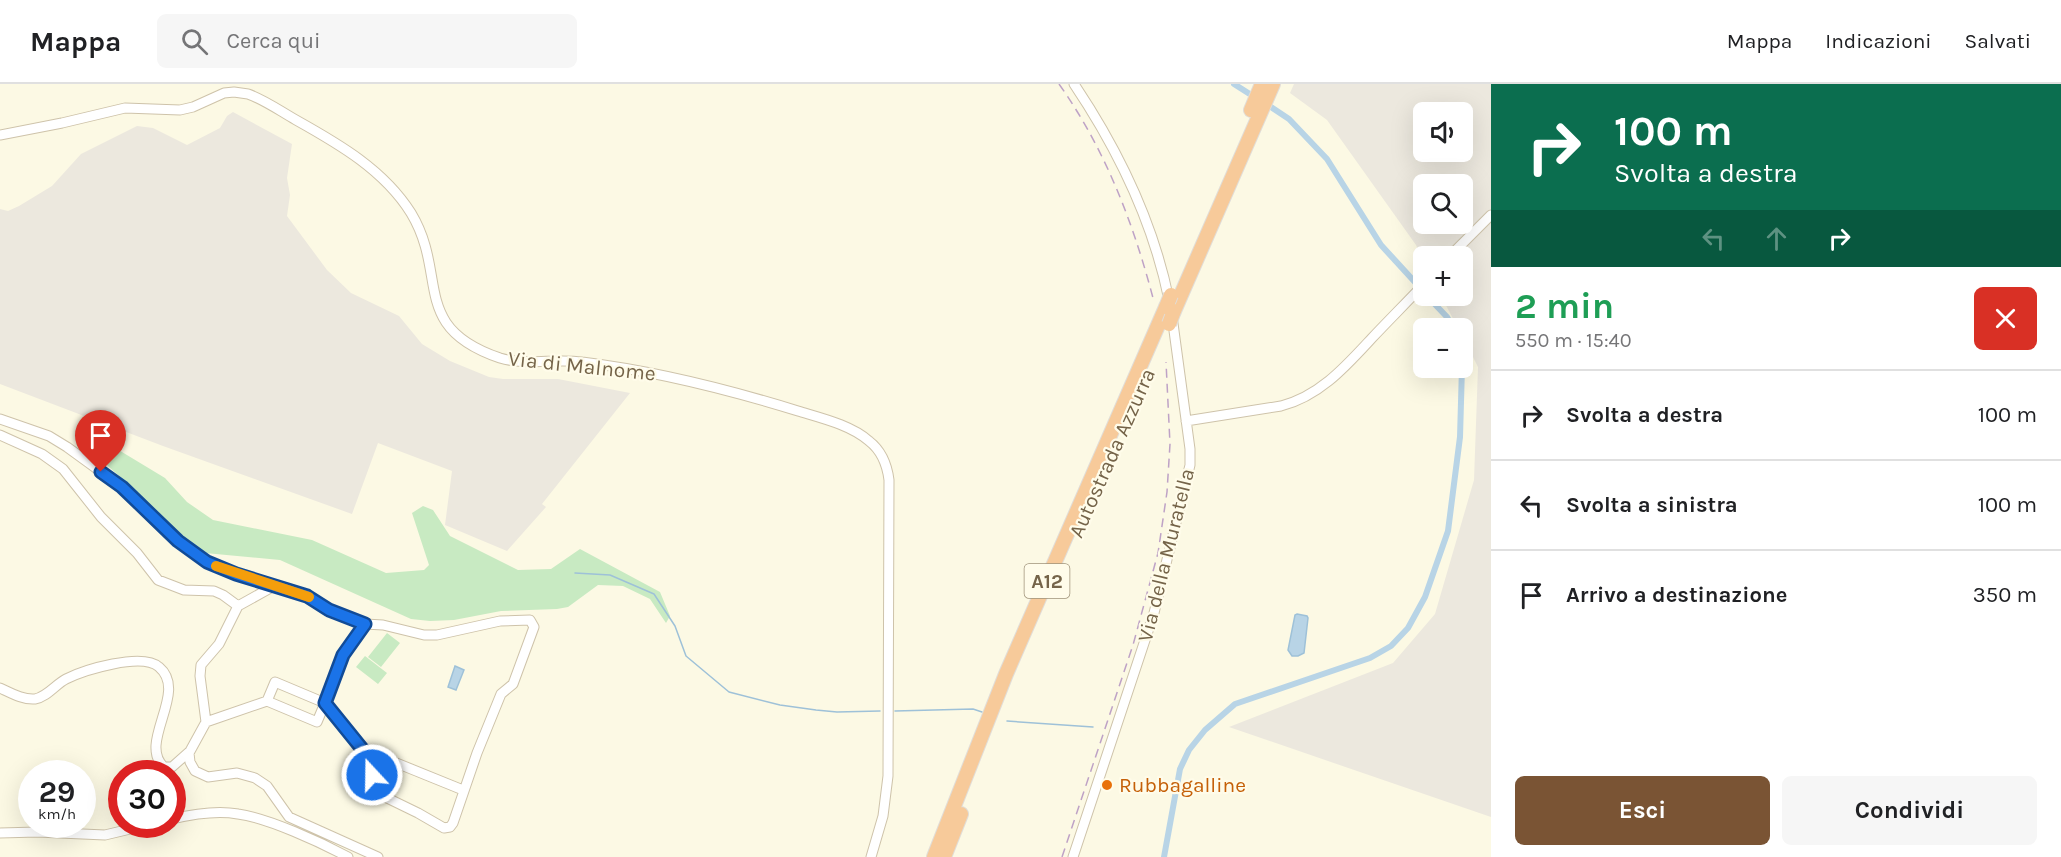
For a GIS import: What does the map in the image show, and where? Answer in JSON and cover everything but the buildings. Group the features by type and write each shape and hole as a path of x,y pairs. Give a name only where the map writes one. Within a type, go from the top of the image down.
{"highway":[{"name":"Autostrada Azzurra","path":"944,857 1015,676 1266,86"},
{"name":"Autostrada Azzurra","path":"934,857 1006,674 1170,309"}],"street":[{"name":"Via della Muratella","path":"1073,857 1154,613 1190,465 1171,308 1153,235 1121,163 1074,84"},
{"name":"Via di Malnome","path":"0,135 62,123 116,109 134,107 180,110 193,107 224,93 248,94 346,149 389,185 406,206 418,227 428,255 437,306 444,321 451,331 464,340 505,359 580,362 657,373 732,391 836,423 871,441 885,461 889,480 888,776 883,816 871,857"},
{"path":"1460,246 1491,215"},
{"path":"1186,421 1281,406 1314,392 1338,374 1413,296"},
{"path":"0,419 49,436 67,447 122,487 153,519 198,557 227,571 307,596 329,610 365,624 385,625 406,632 430,636 505,620 529,620 533,623 534,627 513,684 501,694 463,790 453,823 447,828 383,797 376,786 363,750 325,703 275,682 267,701"},
{"path":"0,435 42,454 63,469 101,517 137,554 158,580 184,590 217,592 238,606"},
{"path":"0,688 24,698 36,698 64,680 116,663 149,662 158,665 164,672 169,690 158,738 159,761 164,766 173,767 190,751 206,722 201,665 219,644 238,606 274,586"},
{"path":"206,722 267,701 317,722 343,655 365,624"},
{"path":"190,751 190,764 199,774 210,777 241,774 255,778 267,786 289,817 378,857"},
{"path":"389,760 463,790"},
{"path":"186,817 225,813 249,816 296,833 348,857"},
{"path":"0,833 108,834"}],"shaded area":[{"path":"1294,84 1491,84 1491,817 1229,727 1393,663 1435,614 1474,480 1478,367 1473,357 1473,318 1453,318 1446,306 1473,306 1473,246 1416,246 1327,120 1290,93"},
{"path":"233,112 292,144 287,178 290,195 287,216 327,270 351,293 399,316 422,344 450,361 489,377 558,379 630,393 542,504 546,507 507,551 445,525 452,471 378,443 352,514 0,384 0,209 8,211 19,206 52,186 81,154 137,126 153,128 187,145 220,128 227,116"}],"green space":[{"path":"104,446 117,449 165,478 187,502 213,520 312,540 386,573 424,570 429,565 412,513 423,506 433,510 450,536 518,570 551,569 580,549 660,592 670,616 666,623 650,599 623,586 598,585 568,607 557,609 501,611 454,620 411,619 280,560 205,553 168,526 137,492 99,458 95,451"},
{"path":"387,633 400,643 381,667 368,657"},
{"path":"365,656 387,673 378,684 356,667"}],"water":[{"path":"1297,614 1308,618 1304,653 1292,656 1288,650"},
{"path":"455,666 464,670 456,690 448,687"}],"waterway":[{"path":"1234,84 1256,98"},
{"path":"1265,103 1289,119 1327,159 1381,245 1413,280"},
{"path":"1437,306 1448,318"},
{"path":"1164,857 1180,769 1189,750 1205,730 1235,704 1370,658 1391,646 1408,628 1425,597 1448,531 1460,437 1462,378"},
{"path":"575,573 610,575 654,594 675,626 686,656 729,692 780,705 816,710 880,711"},
{"path":"895,711 973,709 982,712"},
{"path":"1007,721 1093,727"}],"railway":[{"path":"1059,84 1090,134 1116,187 1127,214 1153,298"},
{"path":"1062,857 1133,645 1158,553 1167,492 1170,444 1166,362"}],"slow traffic":[{"path":"216,566 309,597"}],"place":[{"name":"Rubbagalline","path":"1107,785"}],"route":[{"path":"101,472 129,493 153,519 198,557 236,574 307,596 329,610 365,624 346,649 325,703 363,750 372,775"}]}
